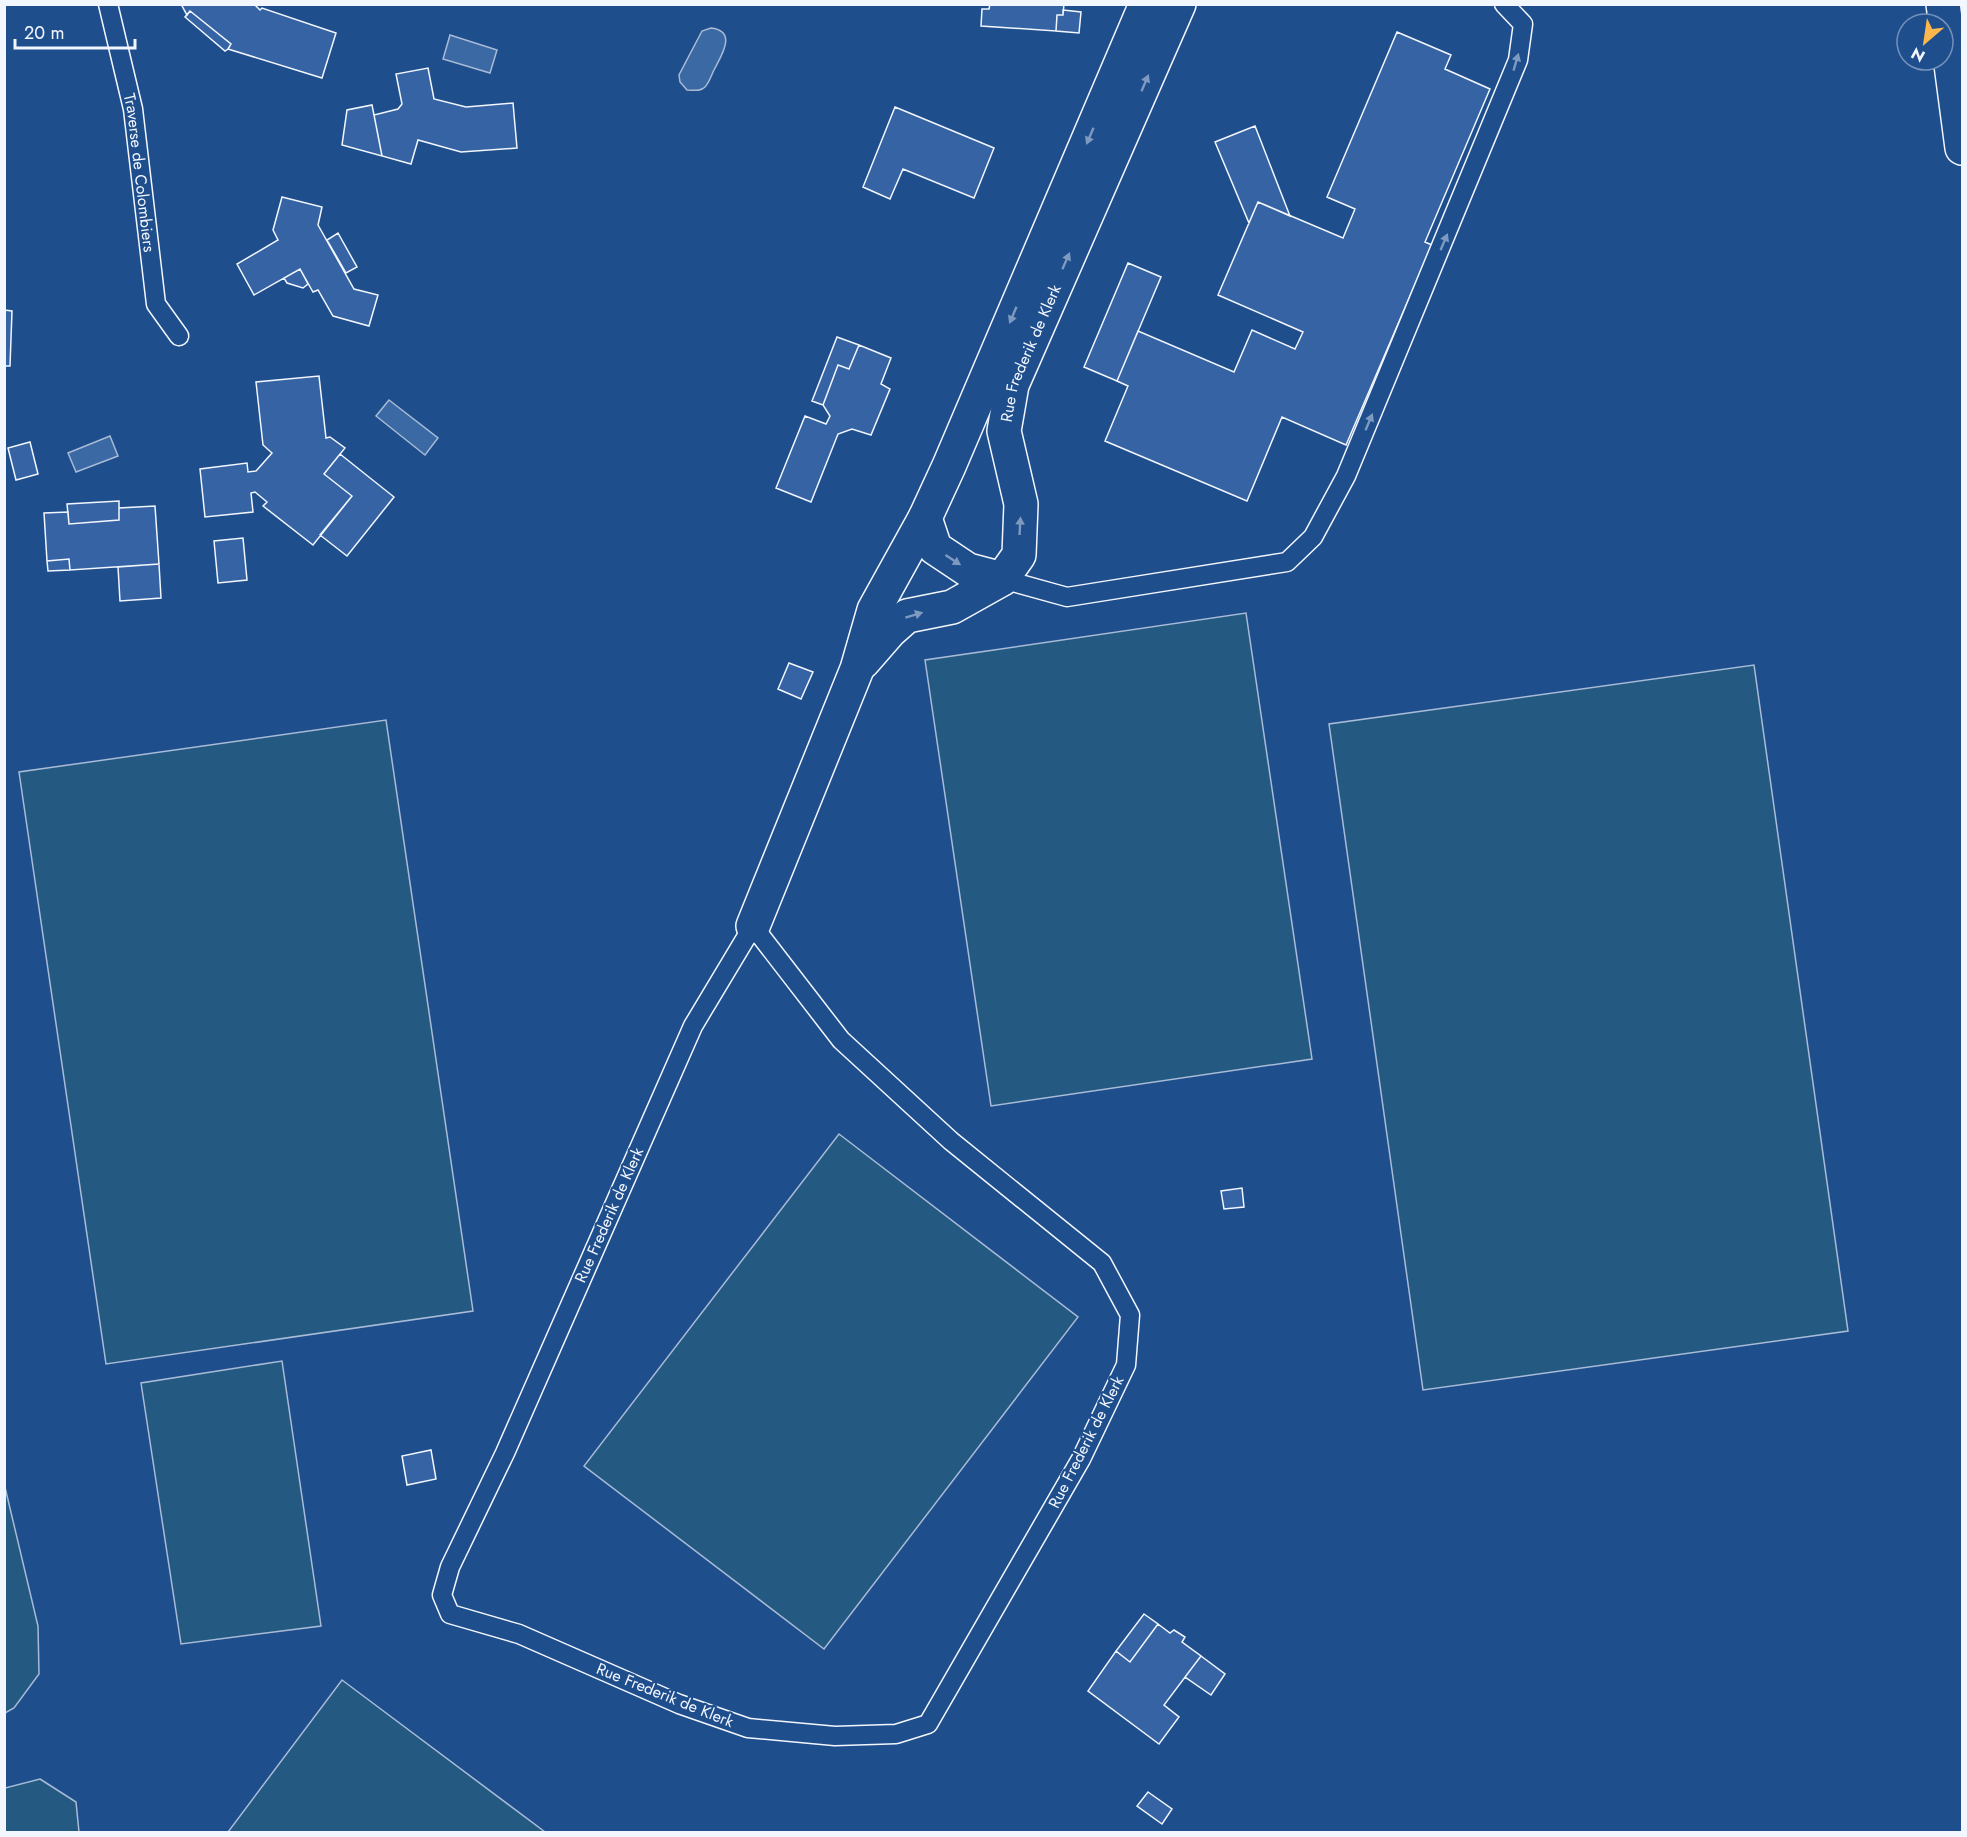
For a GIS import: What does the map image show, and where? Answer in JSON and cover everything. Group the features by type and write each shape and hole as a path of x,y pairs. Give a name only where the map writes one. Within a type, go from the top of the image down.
{"main road":[{"name":"Rue Frederik de Klerk","path":"753,926 857,669 874,610 926,518 1146,4"},
{"name":"Rue Frederik de Klerk","path":"857,669 890,631 907,616 952,607 1002,579 1019,555 1021,504 1004,431 1012,385 1179,4"},
{"path":"1943,4 1962,147"},
{"path":"926,518 935,548 968,570 1002,579"}],"lane":[{"name":"Traverse de Colombiers","path":"108,4 133,109 156,304 179,336"},
{"path":"1002,579 1067,597 1287,562 1313,537 1346,476 1518,60 1523,24 1504,4"},
{"name":"Rue Frederik de Klerk","path":"753,926 841,1040 951,1141 1102,1263 1130,1315 1126,1365 1081,1459 928,1724 896,1734 835,1736 748,1728 679,1704 519,1634 450,1614 442,1594 450,1567 505,1453 693,1026 753,926"}],"shaded area":[{"path":"711,28 724,34 726,39 723,51 705,87 699,90 687,90 680,82 679,75 702,31"},
{"path":"450,35 497,50 490,73 443,59"},
{"path":"389,400 438,438 425,455 376,416"},
{"path":"110,436 118,456 76,472 68,453"},
{"path":"1246,613 1312,1059 991,1106 925,660"},
{"path":"1754,665 1848,1331 1423,1390 1329,724"},
{"path":"386,720 473,1311 106,1364 19,772"},
{"path":"839,1134 1078,1317 824,1649 584,1466"},
{"path":"282,1361 321,1626 181,1644 141,1383"},
{"path":"4,1483 38,1626 39,1674 14,1708 5,1713"},
{"path":"342,1680 545,1832 228,1832"},
{"path":"40,1779 76,1802 79,1832 5,1832 5,1788"}],"building":[{"path":"181,4 254,4 260,10 262,8 336,33 322,78 228,49 231,44 190,11 187,15"},
{"path":"990,4 1064,4 1063,15 1057,15 1056,31 981,26 982,9 989,9"},
{"path":"1063,10 1081,12 1079,33 1056,31 1057,15 1063,15"},
{"path":"190,11 231,44 228,49 225,51 185,17"},
{"path":"1397,32 1451,55 1445,69 1490,89 1425,242 1432,245 1346,445 1282,417 1247,501 1105,441 1128,386 1117,381 1138,331 1234,372 1252,330 1295,349 1303,332 1218,295 1258,202 1343,238 1355,209 1327,197"},
{"path":"428,68 434,99 466,107 513,103 517,148 461,152 418,140 411,164 382,156 374,115 398,109 402,104 396,74"},
{"path":"372,105 382,156 342,145 347,110"},
{"path":"895,107 994,148 974,198 903,169 890,199 863,187"},
{"path":"1255,126 1290,216 1258,202 1249,223 1215,142"},
{"path":"282,197 322,207 318,225 354,289 378,295 369,326 333,316 318,290 313,292 300,269 254,295 237,264 278,240 273,230"},
{"path":"338,233 357,267 346,273 327,240"},
{"path":"1128,263 1161,277 1117,381 1084,367"},
{"path":"300,269 308,284 303,288 287,283 284,278"},
{"path":"4,310 12,311 10,366 4,366"},
{"path":"837,337 859,345 849,369 838,365 823,405 812,401"},
{"path":"859,345 891,358 881,384 890,389 871,435 852,429 838,434 811,502 776,488 805,416 826,424 830,416 823,405 838,365 849,369"},
{"path":"319,376 326,438 330,437 345,448 324,474 352,496 313,545 263,506 267,502 255,492 251,493 253,512 205,517 200,469 247,463 248,472 256,471 272,453 263,445 256,382"},
{"path":"30,442 38,474 16,480 8,448"},
{"path":"340,454 394,497 347,556 320,535 352,496 324,474"},
{"path":"119,501 119,520 69,524 67,504"},
{"path":"155,506 159,564 70,570 69,559 47,561 44,513 68,512 69,524 119,520 119,508"},
{"path":"243,538 247,580 218,583 214,541"},
{"path":"69,559 70,570 48,571 47,561"},
{"path":"159,564 161,598 120,601 118,567"},
{"path":"789,663 813,672 801,699 778,689"},
{"path":"1242,1188 1244,1207 1224,1209 1221,1191"},
{"path":"431,1450 436,1479 407,1485 402,1456"},
{"path":"1144,1614 1158,1624 1130,1662 1116,1651"},
{"path":"1158,1624 1170,1633 1174,1630 1185,1637 1182,1642 1201,1656 1164,1705 1179,1717 1159,1744 1088,1691 1116,1651 1130,1662"},
{"path":"1201,1656 1225,1674 1211,1695 1185,1677"},
{"path":"1148,1792 1172,1809 1162,1824 1137,1806"}]}
